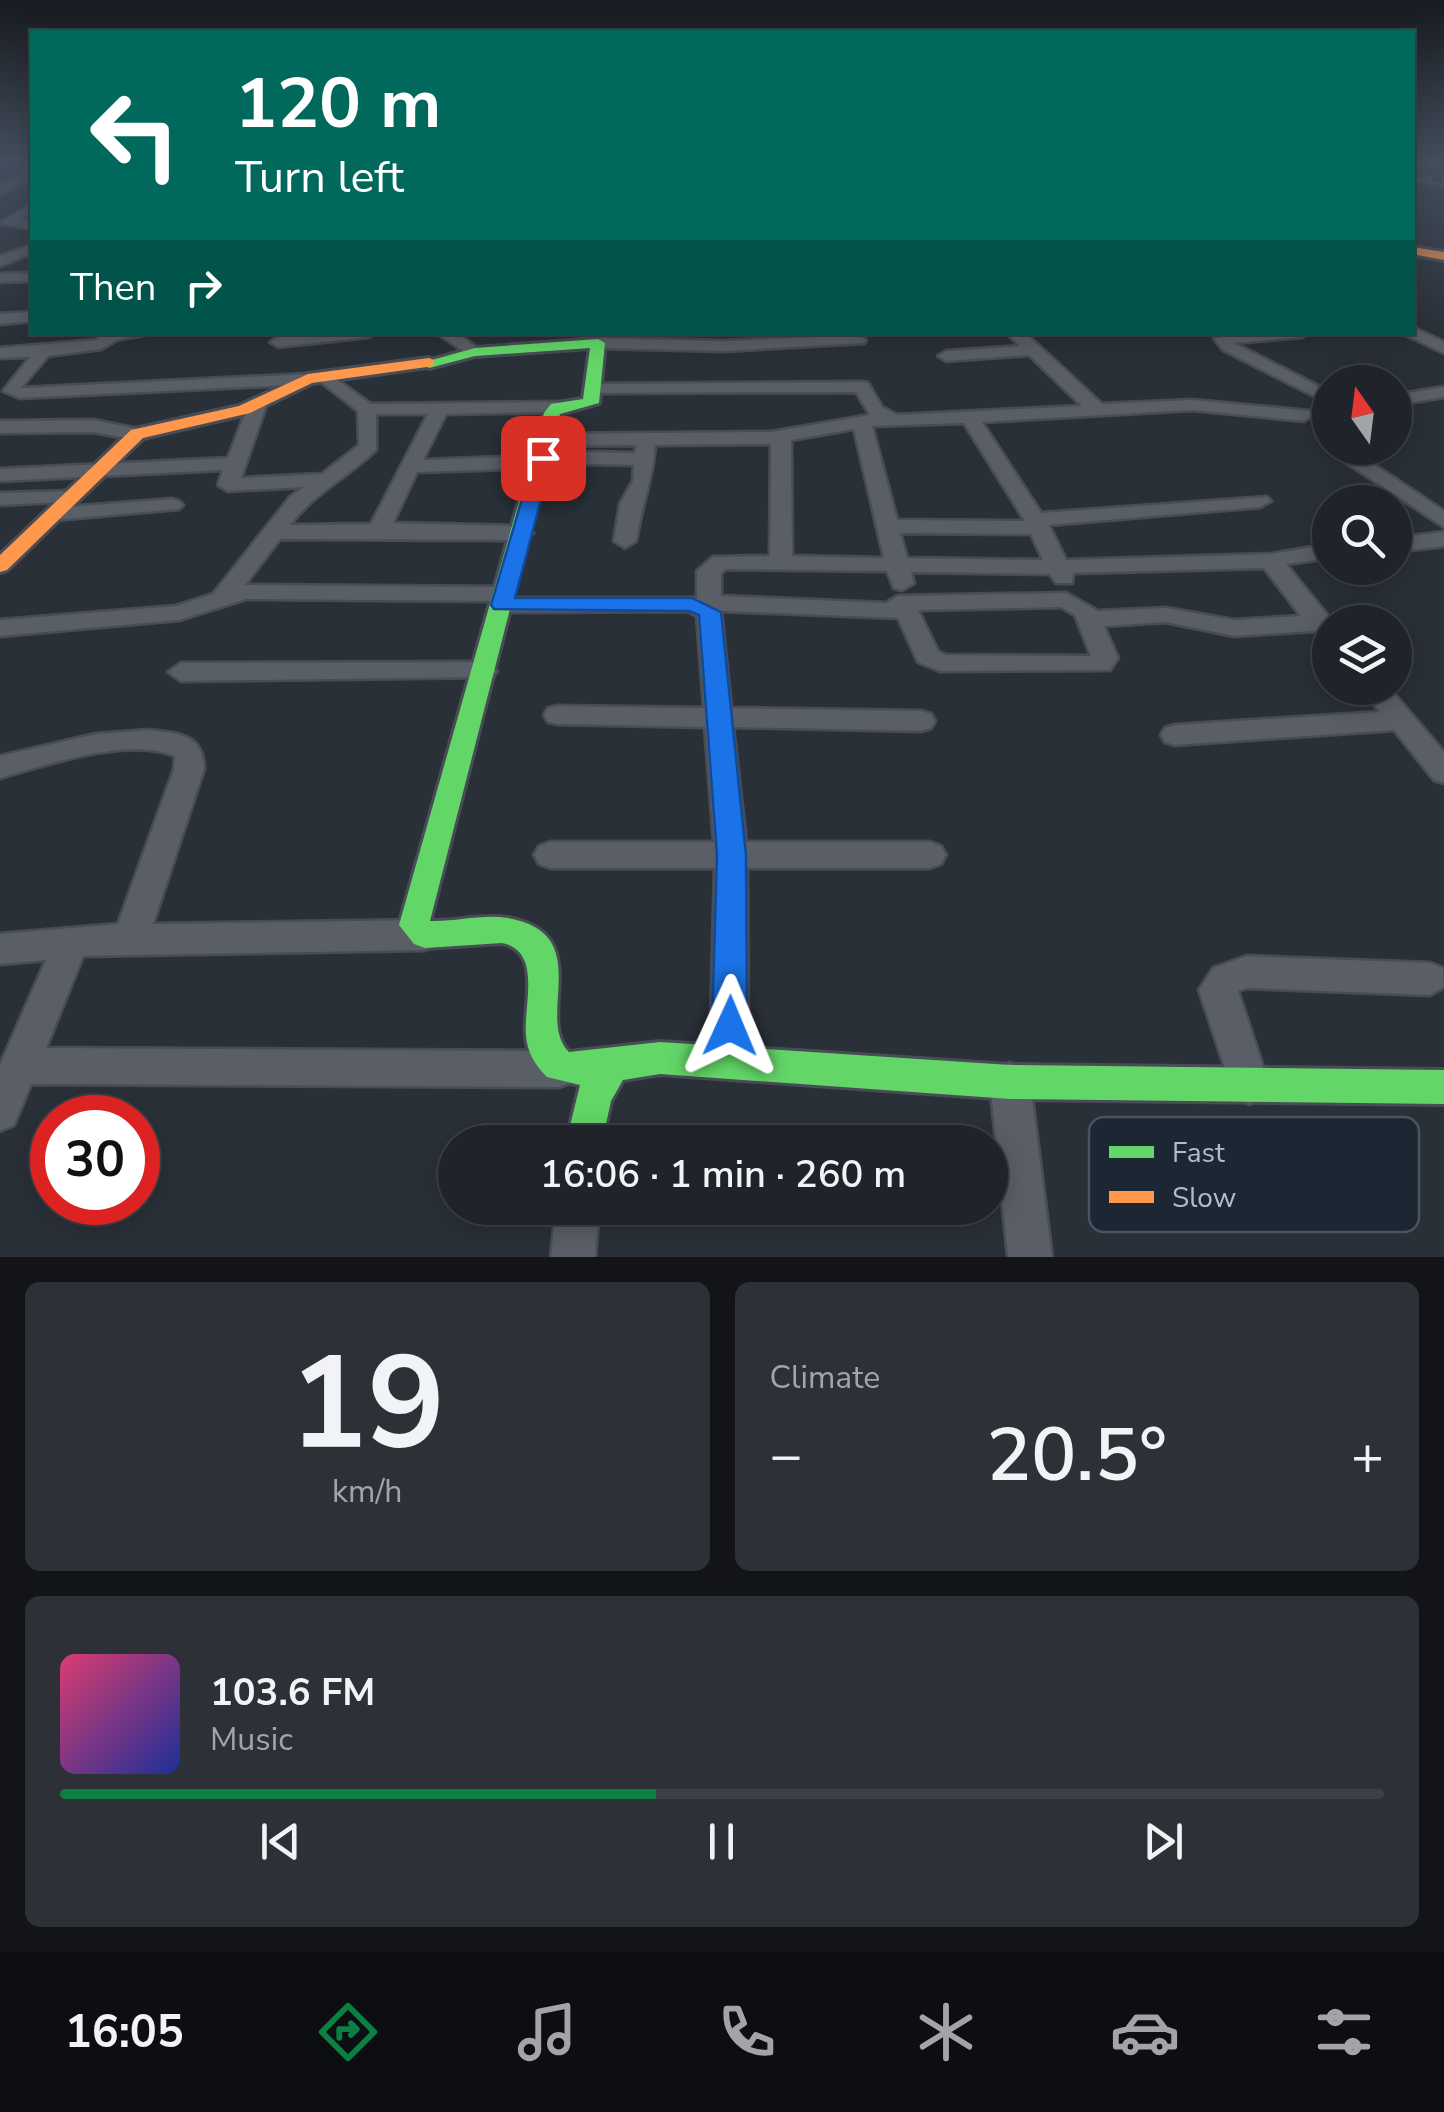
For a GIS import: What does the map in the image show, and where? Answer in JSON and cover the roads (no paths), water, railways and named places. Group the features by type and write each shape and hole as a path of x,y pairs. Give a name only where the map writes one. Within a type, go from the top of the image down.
{"street":[{"path":"3,225 30,225"},
{"path":"0,262 30,250"},
{"path":"1415,251 1444,256"},
{"path":"0,278 30,277"},
{"path":"0,319 30,317"},
{"path":"1415,332 1444,331"},
{"path":"1415,333 1444,348"},
{"path":"0,353 101,344 114,335"},
{"path":"278,342 341,335"},
{"path":"448,335 474,352"},
{"path":"603,343 628,335"},
{"path":"1017,335 1098,411"},
{"path":"1268,335 1222,339 1230,347 1312,390"},
{"path":"0,399 20,394 317,378 419,365 554,339 860,356"},
{"path":"0,426 92,426 138,434 257,406 292,384 317,378 367,409 439,410 591,402 603,343"},
{"path":"946,356 1033,350"},
{"path":"20,394 12,391 12,387 40,356 38,352"},
{"path":"595,390 860,356"},
{"path":"860,356 873,411 903,596 892,606"},
{"path":"1412,397 1444,392"},
{"path":"26,426 57,393"},
{"path":"410,466 781,438 872,421 1216,405 1312,432"},
{"path":"257,406 228,485 326,480"},
{"path":"426,935 414,925 416,905 557,406"},
{"path":"224,596 303,495 362,456 369,446 367,409"},
{"path":"391,530 381,521 439,410"},
{"path":"892,606 907,611 927,656 940,663 1100,664 1105,658 1037,524 971,419"},
{"path":"1,567 138,434"},
{"path":"781,438 781,563"},
{"path":"625,541 631,504 643,480 645,449"},
{"path":"0,462 102,466 234,464"},
{"path":"1364,465 1444,521"},
{"path":"0,475 102,466"},
{"path":"0,499 71,497"},
{"path":"889,526 1037,524 1260,501"},
{"path":"54,514 172,504"},
{"path":"274,532 522,532"},
{"path":"1412,542 1444,539"},
{"path":"729,1061 732,855 709,607 708,571 712,564 1058,567 1273,561 1312,553"},
{"path":"1273,561 1278,574 1312,614"},
{"path":"0,628 179,613 224,596 269,592 709,607 1052,600 1083,611 1166,614 1234,628 1312,629"},
{"path":"181,672 484,671"},
{"path":"1390,705 1441,764"},
{"path":"558,716 921,722"},
{"path":"1174,735 1403,720"},
{"path":"0,766 85,747 130,742 178,744 189,752 189,769 130,940"},
{"path":"550,856 930,855"},
{"path":"0,949 130,940 509,932 538,945 543,963 546,1051 554,1064 571,1069"},
{"path":"0,1111 71,943"},
{"path":"1249,1086 1219,1005 1217,990 1226,978 1247,972 1430,979"},
{"path":"19,1066 571,1069 660,1058 1010,1082 1444,1087"},
{"path":"588,1125 594,1095 613,1065"},
{"path":"1010,1082 1030,1257"},
{"path":"573,1257 576,1225"}]}
